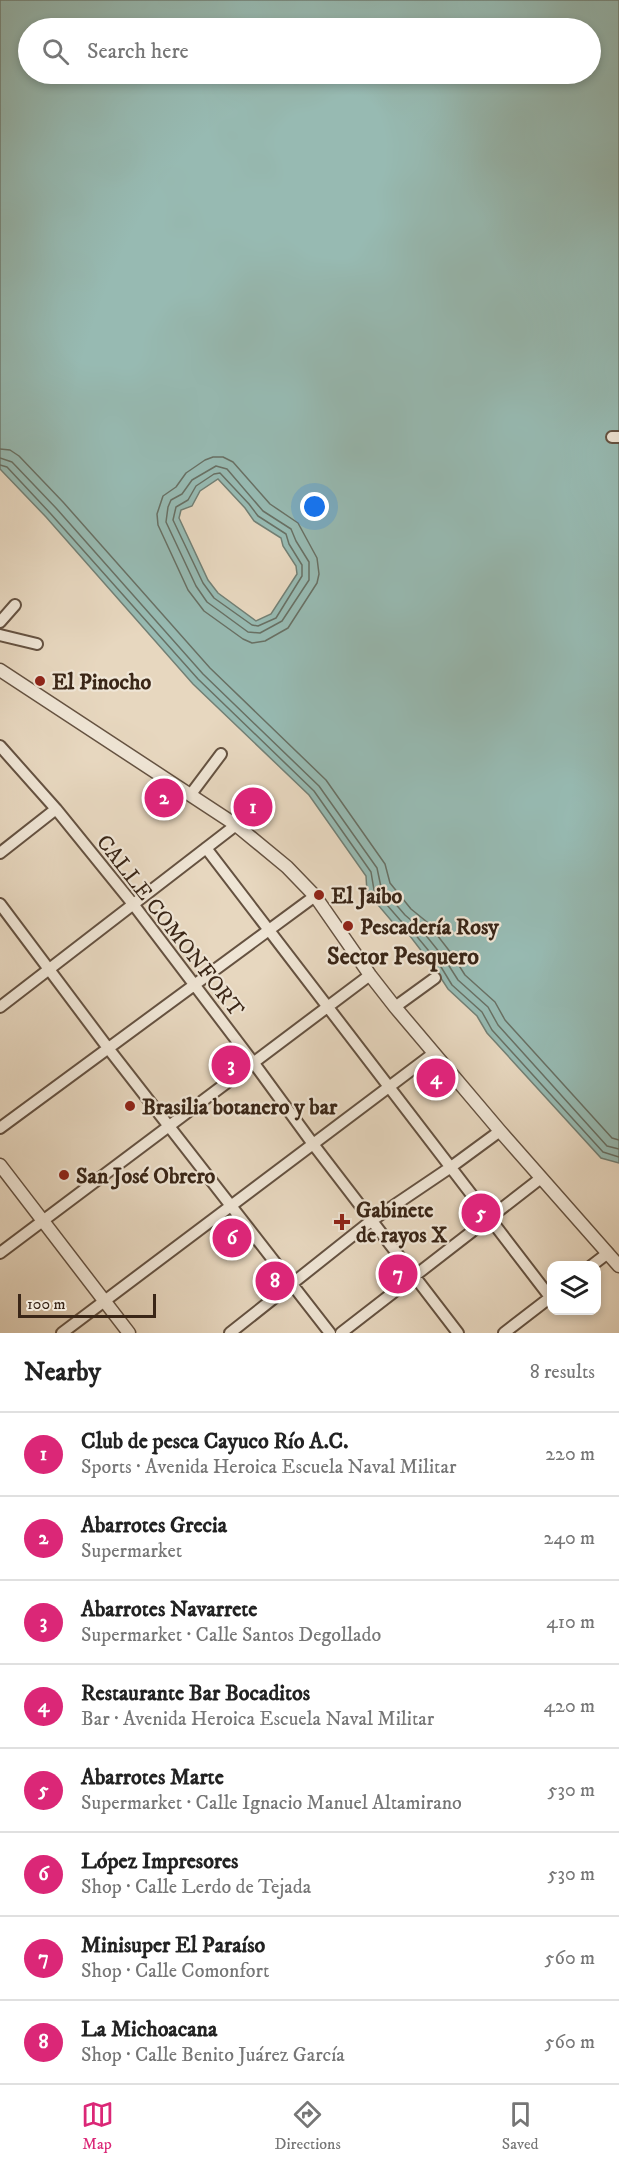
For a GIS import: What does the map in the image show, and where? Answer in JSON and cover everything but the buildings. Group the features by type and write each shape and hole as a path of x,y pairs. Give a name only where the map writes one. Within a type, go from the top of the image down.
{"street":[{"path":"0,622 15,604"},
{"path":"0,635 37,644"},
{"path":"0,670 191,794 236,825 287,867 315,896 395,1007 619,1266"},
{"name":"CALLE COMONFORT","path":"0,746 56,809 133,904 458,1333"},
{"path":"191,794 221,754"},
{"path":"0,853 56,809"},
{"path":"0,1007 236,825"},
{"path":"206,848 547,1292"},
{"path":"0,1128 315,896"},
{"path":"0,904 108,1048 330,1333"},
{"path":"0,1252 370,975"},
{"path":"395,1007 435,978"},
{"path":"62,1333 434,1053"},
{"path":"230,1333 371,1221 500,1131"},
{"path":"0,1165 129,1333"},
{"path":"341,1333 541,1178"},
{"path":"598,1261 608,1253"},
{"path":"504,1333 547,1300"}],"water":[{"path":"0,0 619,0 619,1163 601,1158 487,1033 477,1016 448,989 410,936 395,925 367,892 366,876 309,795 193,684 46,517 0,469","holes":["218,479 254,521 281,538 283,546 296,566 297,574 271,614 256,621 218,593 208,580 179,518 181,510 192,506 200,491"]}],"place":[{"name":"El Pinocho","path":"40,681"},
{"name":"Abarrotes Grecia","path":"164,798"},
{"name":"Club de pesca Cayuco Río A.C.","path":"253,807"},
{"name":"El Jaibo","path":"319,895"},
{"name":"Pescadería Rosy","path":"348,926"},
{"name":"Abarrotes Navarrete","path":"231,1065"},
{"name":"Restaurante Bar Bocaditos","path":"436,1078"},
{"name":"Brasilia botanero y bar","path":"130,1106"},
{"name":"San José Obrero","path":"64,1175"},
{"name":"Abarrotes Marte","path":"481,1213"},
{"name":"Gabinete de rayos X","path":"342,1222"},
{"name":"López Impresores","path":"232,1238"},
{"name":"Minisuper El Paraíso","path":"398,1274"},
{"name":"La Michoacana","path":"275,1281"}],"district":[{"name":"Sector Pesquero","path":"403,956"}]}
